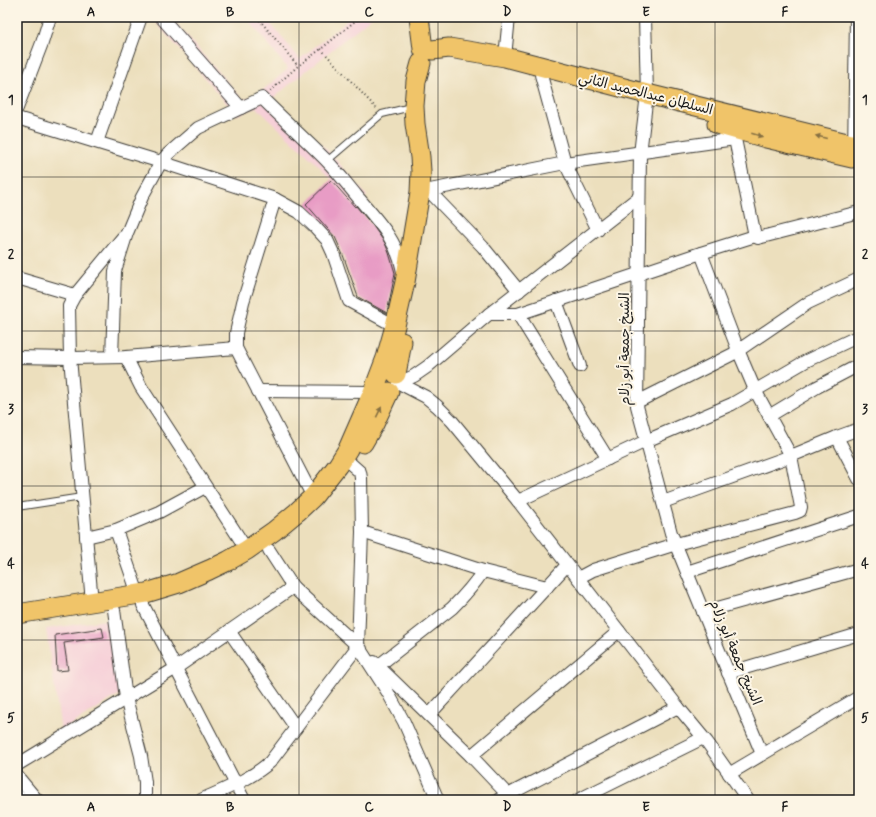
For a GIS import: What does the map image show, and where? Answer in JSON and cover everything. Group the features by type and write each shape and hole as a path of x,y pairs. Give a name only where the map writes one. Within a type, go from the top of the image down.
{"main road":[{"path":"17,614 92,602 140,600 184,594 214,581 244,566 269,550 304,520 342,477 351,464 374,424 387,384 397,362 417,263 425,192 421,171 414,106 416,81 429,55 420,17"},
{"path":"17,626 114,610 228,561 274,531 297,512 313,497 338,465 387,384 386,358 395,326 430,170 424,105 429,55 428,17"},
{"name":"السلطان عبدالحميد الثاني","path":"429,55 448,48 505,57 646,100 856,152"},
{"path":"429,55 448,54 503,65 540,75 591,92 646,100 668,110 734,134 856,152"}],"street":[{"path":"17,108 50,17"},
{"path":"97,142 141,17"},
{"path":"161,17 241,108"},
{"path":"505,57 509,17"},
{"name":"الشيخ جمعة أبو زلام","path":"645,17 646,100 640,154 637,406 671,533 762,754"},
{"path":"856,17 856,152"},
{"path":"540,75 565,164 598,230"},
{"path":"112,357 115,271 127,234 142,197 161,162 198,128 262,98 327,161 386,231 396,247 401,261 405,282"},
{"path":"17,118 275,199 299,212 316,227 327,240 349,301 395,326"},
{"path":"425,192 565,164 640,154 734,134 755,236"},
{"path":"425,192 483,247 519,291"},
{"path":"258,391 387,384 414,376 427,367 489,314 639,197"},
{"path":"275,199 243,302 236,333 236,348 313,497"},
{"path":"489,314 518,314 638,273 755,236 758,238 859,212"},
{"path":"92,602 70,358 69,306 75,295 127,234"},
{"path":"578,578 593,570 676,544 800,511 801,507 791,456 756,390 738,350 701,253"},
{"path":"17,278 75,295"},
{"path":"637,402 733,354 808,303 859,279"},
{"path":"556,301 580,366"},
{"path":"518,314 608,459"},
{"path":"518,501 646,441 732,404 806,361 859,336"},
{"path":"17,356 70,358 126,357 236,348"},
{"path":"126,357 141,387 247,550"},
{"path":"769,416 817,387 859,365"},
{"path":"387,384 426,397 452,421 518,501 703,738 748,800"},
{"path":"663,502 791,456 859,429"},
{"path":"837,437 859,479"},
{"path":"351,464 361,475 362,532 358,646 387,691 404,722 438,800"},
{"path":"86,537 116,530 159,512 205,487"},
{"path":"687,572 859,516"},
{"path":"116,530 140,600 244,800"},
{"path":"362,532 483,571 547,587"},
{"path":"269,550 293,587 358,646 471,756 503,797 678,707"},
{"path":"428,715 567,565"},
{"path":"703,612 859,570"},
{"path":"378,666 452,608 473,586 483,571"},
{"path":"17,765 176,668 293,587"},
{"path":"114,610 126,698 141,756 145,782 145,800"},
{"path":"229,631 296,728"},
{"path":"471,756 619,631"},
{"path":"728,673 859,634"},
{"path":"201,800 236,784 270,762 358,646"},
{"path":"729,774 859,696"},
{"path":"578,800 703,738"},
{"path":"17,776 37,800"},
{"path":"17,795 22,800"}],"lane":[{"path":"327,161 382,114 414,106"},
{"path":"17,507 82,497"}],"path":[{"path":"257,17 298,66"},
{"path":"262,98 298,66 360,17"},
{"path":"321,49 382,114"}],"shaded area":[{"path":"170,17 243,100 258,94 288,69 246,17 265,17 300,59 351,17 372,17 273,98 333,156 367,196 355,207 320,167 256,107 237,115 152,18"},
{"path":"112,619 120,694 61,731 46,629"}],"building":[{"path":"331,180 355,207 356,206 385,243 395,273 387,313 358,297 335,237 306,204"},
{"path":"102,628 104,637 64,643 68,670 57,671 55,635"}]}
